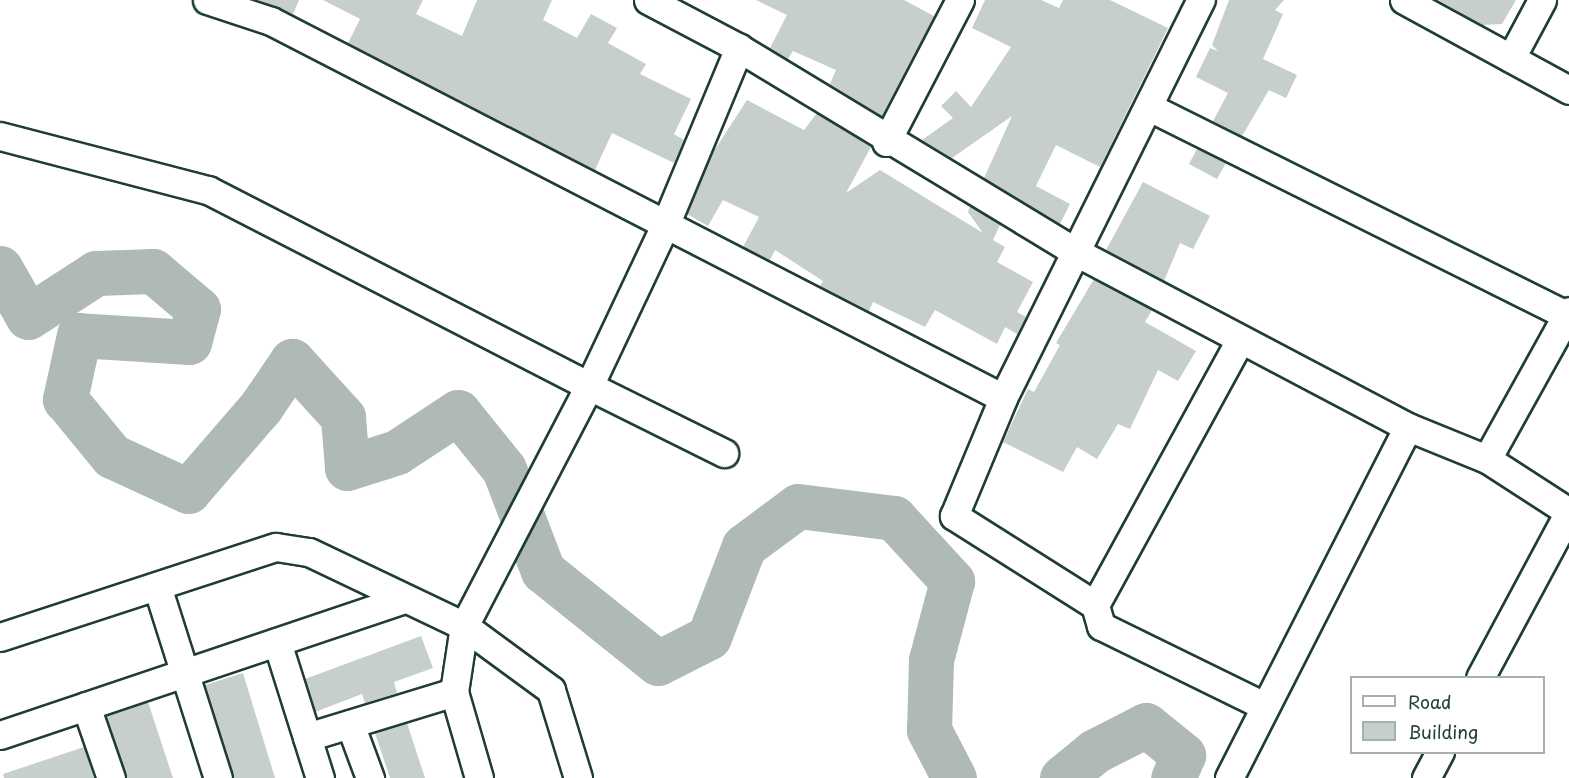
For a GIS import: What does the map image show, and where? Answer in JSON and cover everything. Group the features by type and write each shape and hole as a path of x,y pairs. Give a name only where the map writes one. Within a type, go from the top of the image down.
{"street":[{"path":"207,0 271,21 1003,398"},
{"path":"648,0 739,48 886,141 1076,252 1408,427 1487,459 1569,512 1481,676"},
{"path":"886,141 960,0"},
{"path":"1201,0 1003,398 954,516 1095,605 1101,626 1262,705"},
{"path":"1404,0 1569,90"},
{"path":"1511,58 1542,0"},
{"path":"479,778 454,692 464,627 532,490 589,386 666,224 739,48"},
{"path":"1149,106 1568,314 1487,459"},
{"path":"0,136 208,190 724,453"},
{"path":"1095,605 1240,340"},
{"path":"1229,778 1262,705 1408,427"},
{"path":"0,637 276,547 309,552 464,627 551,690 578,778"},
{"path":"157,586 218,778"},
{"path":"0,735 404,599"},
{"path":"277,642 320,778"},
{"path":"307,737 454,692"},
{"path":"86,706 111,778"},
{"path":"350,724 370,778"},
{"path":"1426,778 1439,754"}],"building":[{"path":"258,0 299,0 293,14"},
{"path":"323,0 423,0 416,14 462,36 477,0 552,0 543,20 577,38 591,14 617,28 608,43 646,64 640,74 691,99 674,134 684,140 674,163 612,133 595,170 348,43 360,19"},
{"path":"756,0 904,0 934,16 882,116 830,84 836,70 793,51 788,59 770,48 787,15"},
{"path":"985,0 1041,0 1059,8 1063,0 1110,0 1168,28 1100,167 1056,145 1036,186 1070,204 1060,224 984,178 1012,116 952,158 922,140 953,118 941,106 956,91 971,107 1011,47 972,28"},
{"path":"1229,0 1284,0 1275,10 1283,14 1263,59 1297,75 1286,98 1269,90 1242,136 1213,121 1228,93 1196,77 1210,48 1218,51 1212,45"},
{"path":"1438,0 1516,0 1502,24 1483,25"},
{"path":"747,100 804,130 817,113 871,147 846,193 880,170 983,233 968,212 970,206 1000,225 993,240 1005,247 997,262 1033,282 1017,312 1026,317 1017,334 1005,327 997,344 935,310 925,327 873,302 869,311 820,286 823,281 775,250 770,260 743,247 759,217 723,200 708,226 687,214 712,154"},
{"path":"1197,149 1226,163 1217,179 1189,164"},
{"path":"1143,182 1210,216 1193,249 1180,243 1164,281 1106,250"},
{"path":"1094,279 1152,310 1145,322 1196,351 1178,381 1158,370 1130,429 1118,424 1097,459 1077,447 1063,472 1003,442 1028,389 1034,392 1060,345 1056,343"},
{"path":"421,636 433,668 394,682 397,693 365,703 362,694 315,712 305,679"},
{"path":"243,673 275,778 233,778 205,685"},
{"path":"148,702 173,778 126,778 106,716"},
{"path":"407,723 425,778 390,778 375,733"},
{"path":"84,747 94,778 4,778 3,774"}],"waterway":[{"path":"0,268 28,317 96,273 153,271 198,309 189,342 79,335 65,399 112,456 188,491 260,408 292,361 343,417 347,468 397,452 458,412 504,469 543,571 658,663 709,637 744,546 798,506 894,518 952,581 931,660 929,730 954,778"},
{"path":"1062,778 1095,751 1146,725 1183,755 1173,778"}]}
